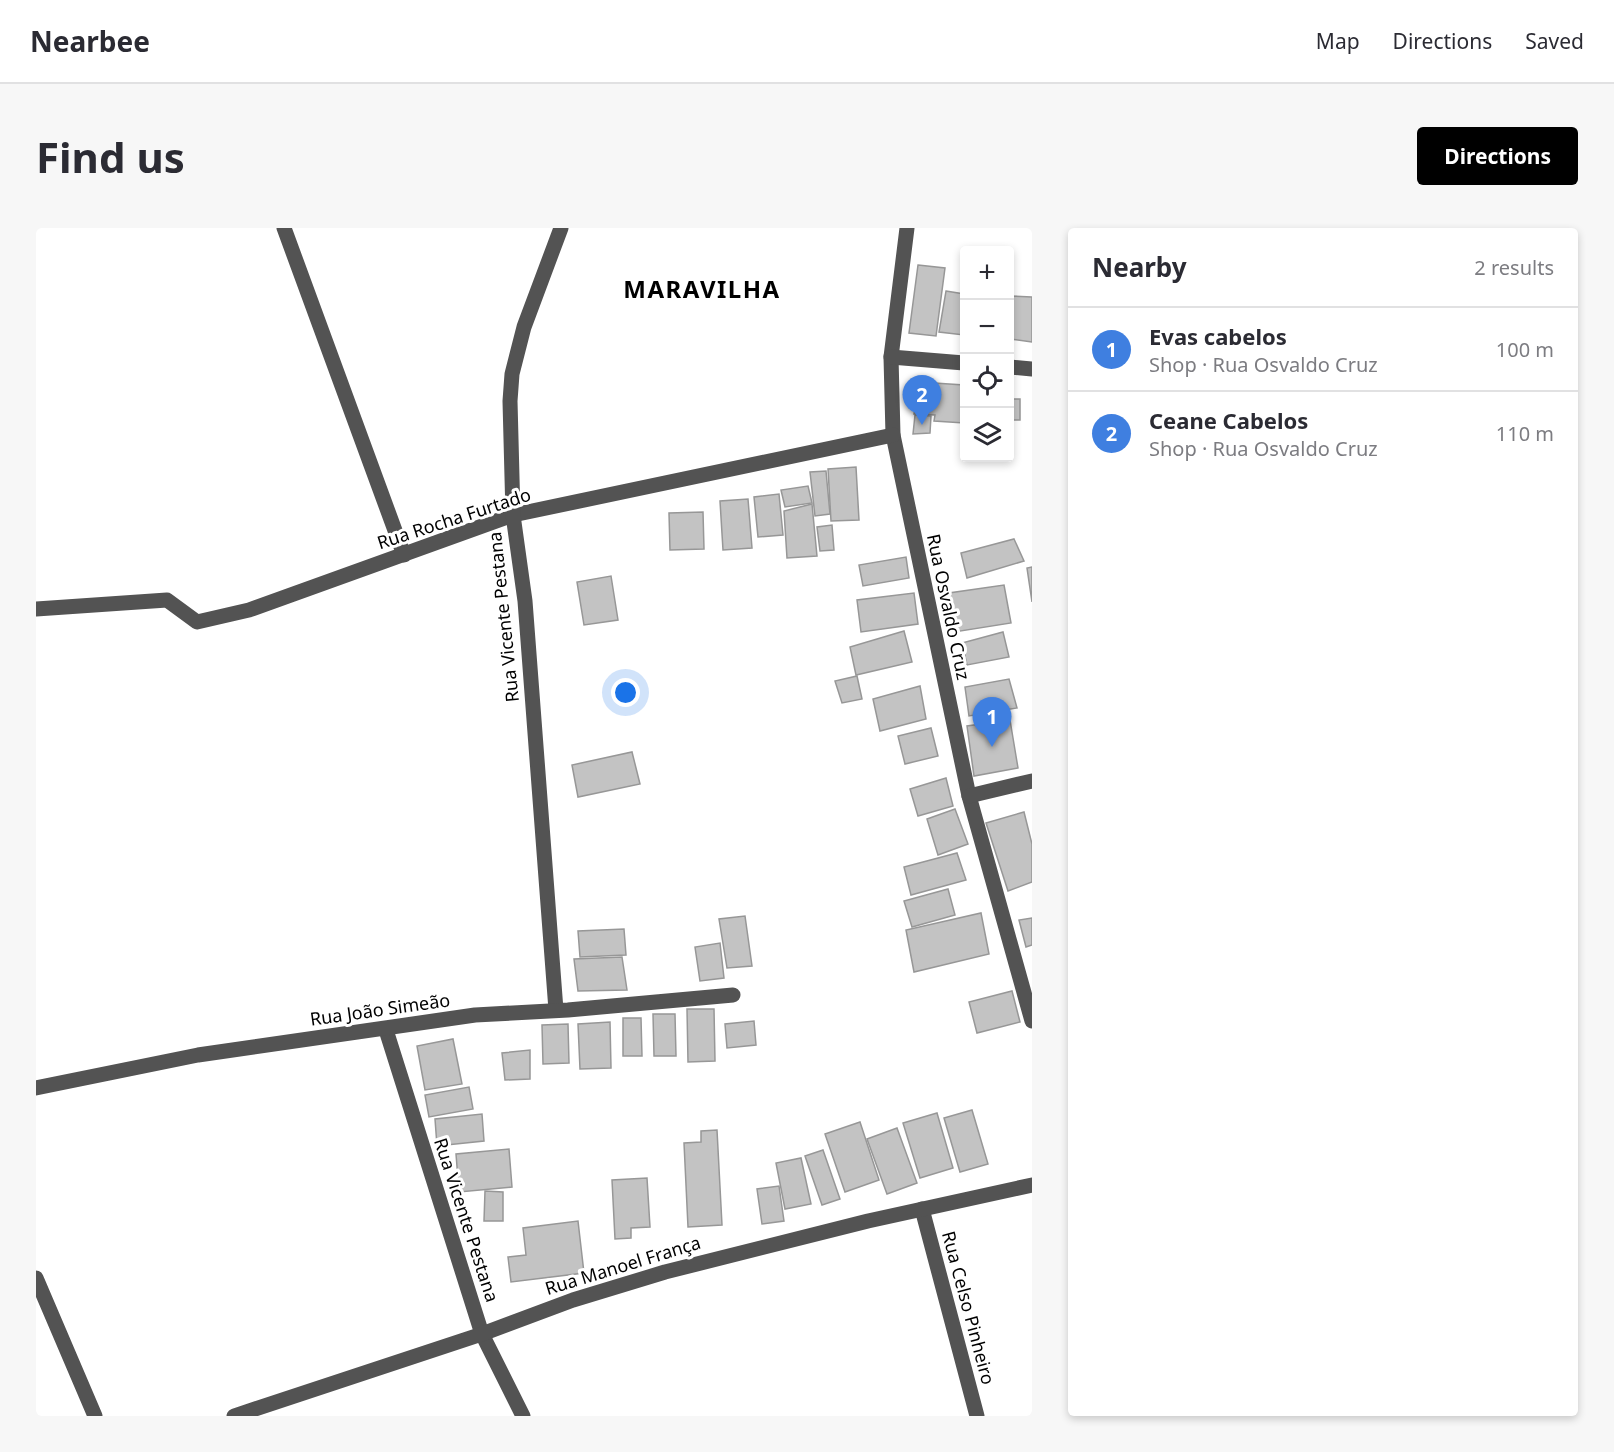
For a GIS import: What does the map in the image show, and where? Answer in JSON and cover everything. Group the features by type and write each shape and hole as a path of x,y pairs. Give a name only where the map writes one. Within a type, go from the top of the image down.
{"street":[{"path":"284,228 404,555"},
{"name":"Rua Vicente Pestana","path":"556,1010 525,601 513,515 512,374 524,327 561,228"},
{"name":"Rua Osvaldo Cruz","path":"907,228 891,357 893,435 969,795 1032,1021"},
{"path":"891,357 960,363"},
{"path":"1014,367 1032,369"},
{"name":"Rua Rocha Furtado","path":"36,609 167,600 197,622 249,609 513,515 893,435"},
{"path":"969,795 1032,782"},
{"name":"Rua João Simeão","path":"36,1088 188,1056 386,1030 475,1015 733,995"},
{"name":"Rua Vicente Pestana","path":"386,1030 482,1334 523,1416"},
{"name":"Rua Manoel França","path":"234,1416 482,1334 545,1310 665,1272 922,1209 1032,1185"},
{"name":"Rua Celso Pinheiro","path":"922,1209 977,1416"},
{"path":"36,1278 95,1416"}],"building":[{"path":"918,265 945,268 936,336 909,333"},
{"path":"946,291 960,293 960,335 939,332"},
{"path":"1014,296 1032,297 1032,342 1014,340"},
{"path":"919,382 960,385 960,423 934,421 935,415 914,414"},
{"path":"1014,399 1020,399 1020,420 1014,420"},
{"path":"915,415 931,416 930,433 913,434"},
{"path":"856,467 859,520 831,521 828,469"},
{"path":"826,471 830,514 815,516 810,472"},
{"path":"808,486 812,503 785,507 781,490"},
{"path":"779,494 783,535 758,537 754,497"},
{"path":"748,499 752,548 723,550 720,501"},
{"path":"812,504 817,556 787,558 784,511"},
{"path":"703,512 704,549 670,550 669,513"},
{"path":"832,525 834,550 820,551 817,527"},
{"path":"1014,539 1024,561 967,578 961,553"},
{"path":"906,557 909,578 863,586 859,565"},
{"path":"1032,567 1032,602 1027,568"},
{"path":"611,576 618,620 584,625 577,582"},
{"path":"1004,585 1011,623 948,633 942,594"},
{"path":"914,593 918,624 861,632 857,600"},
{"path":"904,631 912,662 856,675 850,647"},
{"path":"1003,632 1009,657 967,665 962,643"},
{"path":"857,676 862,699 842,703 835,681"},
{"path":"1009,679 1017,708 969,716 965,687"},
{"path":"920,686 926,719 880,731 873,699"},
{"path":"1010,720 1018,768 974,776 967,726"},
{"path":"931,728 938,756 905,764 898,736"},
{"path":"632,752 640,784 578,797 572,765"},
{"path":"946,778 953,806 918,816 910,789"},
{"path":"955,809 968,844 938,855 927,819"},
{"path":"1024,812 1032,844 1032,882 1008,891 986,823"},
{"path":"957,853 966,880 911,895 904,867"},
{"path":"948,889 955,915 912,927 904,901"},
{"path":"981,913 989,954 914,972 906,930"},
{"path":"745,916 752,966 727,968 719,919"},
{"path":"1032,918 1032,945 1026,947 1019,920"},
{"path":"624,929 626,955 580,957 578,931"},
{"path":"720,943 724,978 700,981 695,947"},
{"path":"622,957 627,990 578,991 574,959"},
{"path":"1012,991 1020,1022 977,1033 969,1002"},
{"path":"687,1009 714,1009 715,1061 688,1062"},
{"path":"653,1014 675,1014 676,1056 654,1056"},
{"path":"623,1018 641,1018 642,1056 623,1056"},
{"path":"754,1021 756,1045 727,1048 725,1024"},
{"path":"610,1022 611,1068 580,1069 578,1024"},
{"path":"568,1024 569,1063 543,1064 542,1025"},
{"path":"453,1039 462,1084 425,1090 417,1046"},
{"path":"530,1050 530,1079 505,1080 502,1053"},
{"path":"469,1087 473,1109 429,1117 425,1095"},
{"path":"972,1110 988,1164 960,1172 944,1118"},
{"path":"937,1113 953,1168 920,1178 903,1123"},
{"path":"482,1114 484,1141 437,1146 435,1119"},
{"path":"860,1122 879,1180 845,1192 825,1134"},
{"path":"897,1128 917,1183 887,1194 867,1139"},
{"path":"717,1130 722,1225 688,1227 684,1143 701,1142 701,1131"},
{"path":"509,1149 512,1187 459,1192 456,1154"},
{"path":"823,1150 840,1199 822,1205 805,1156"},
{"path":"801,1158 811,1204 785,1209 776,1163"},
{"path":"647,1178 650,1227 631,1228 631,1238 615,1239 612,1180"},
{"path":"779,1186 784,1221 762,1224 757,1189"},
{"path":"485,1191 503,1192 503,1221 484,1221"},
{"path":"578,1221 584,1273 511,1282 508,1257 526,1255 523,1228"}],"place":[{"name":"Ceane Cabelos","path":"922,425"},
{"name":"Evas cabelos","path":"992,747"}],"district":[{"name":"MARAVILHA","path":"702,290"}]}
